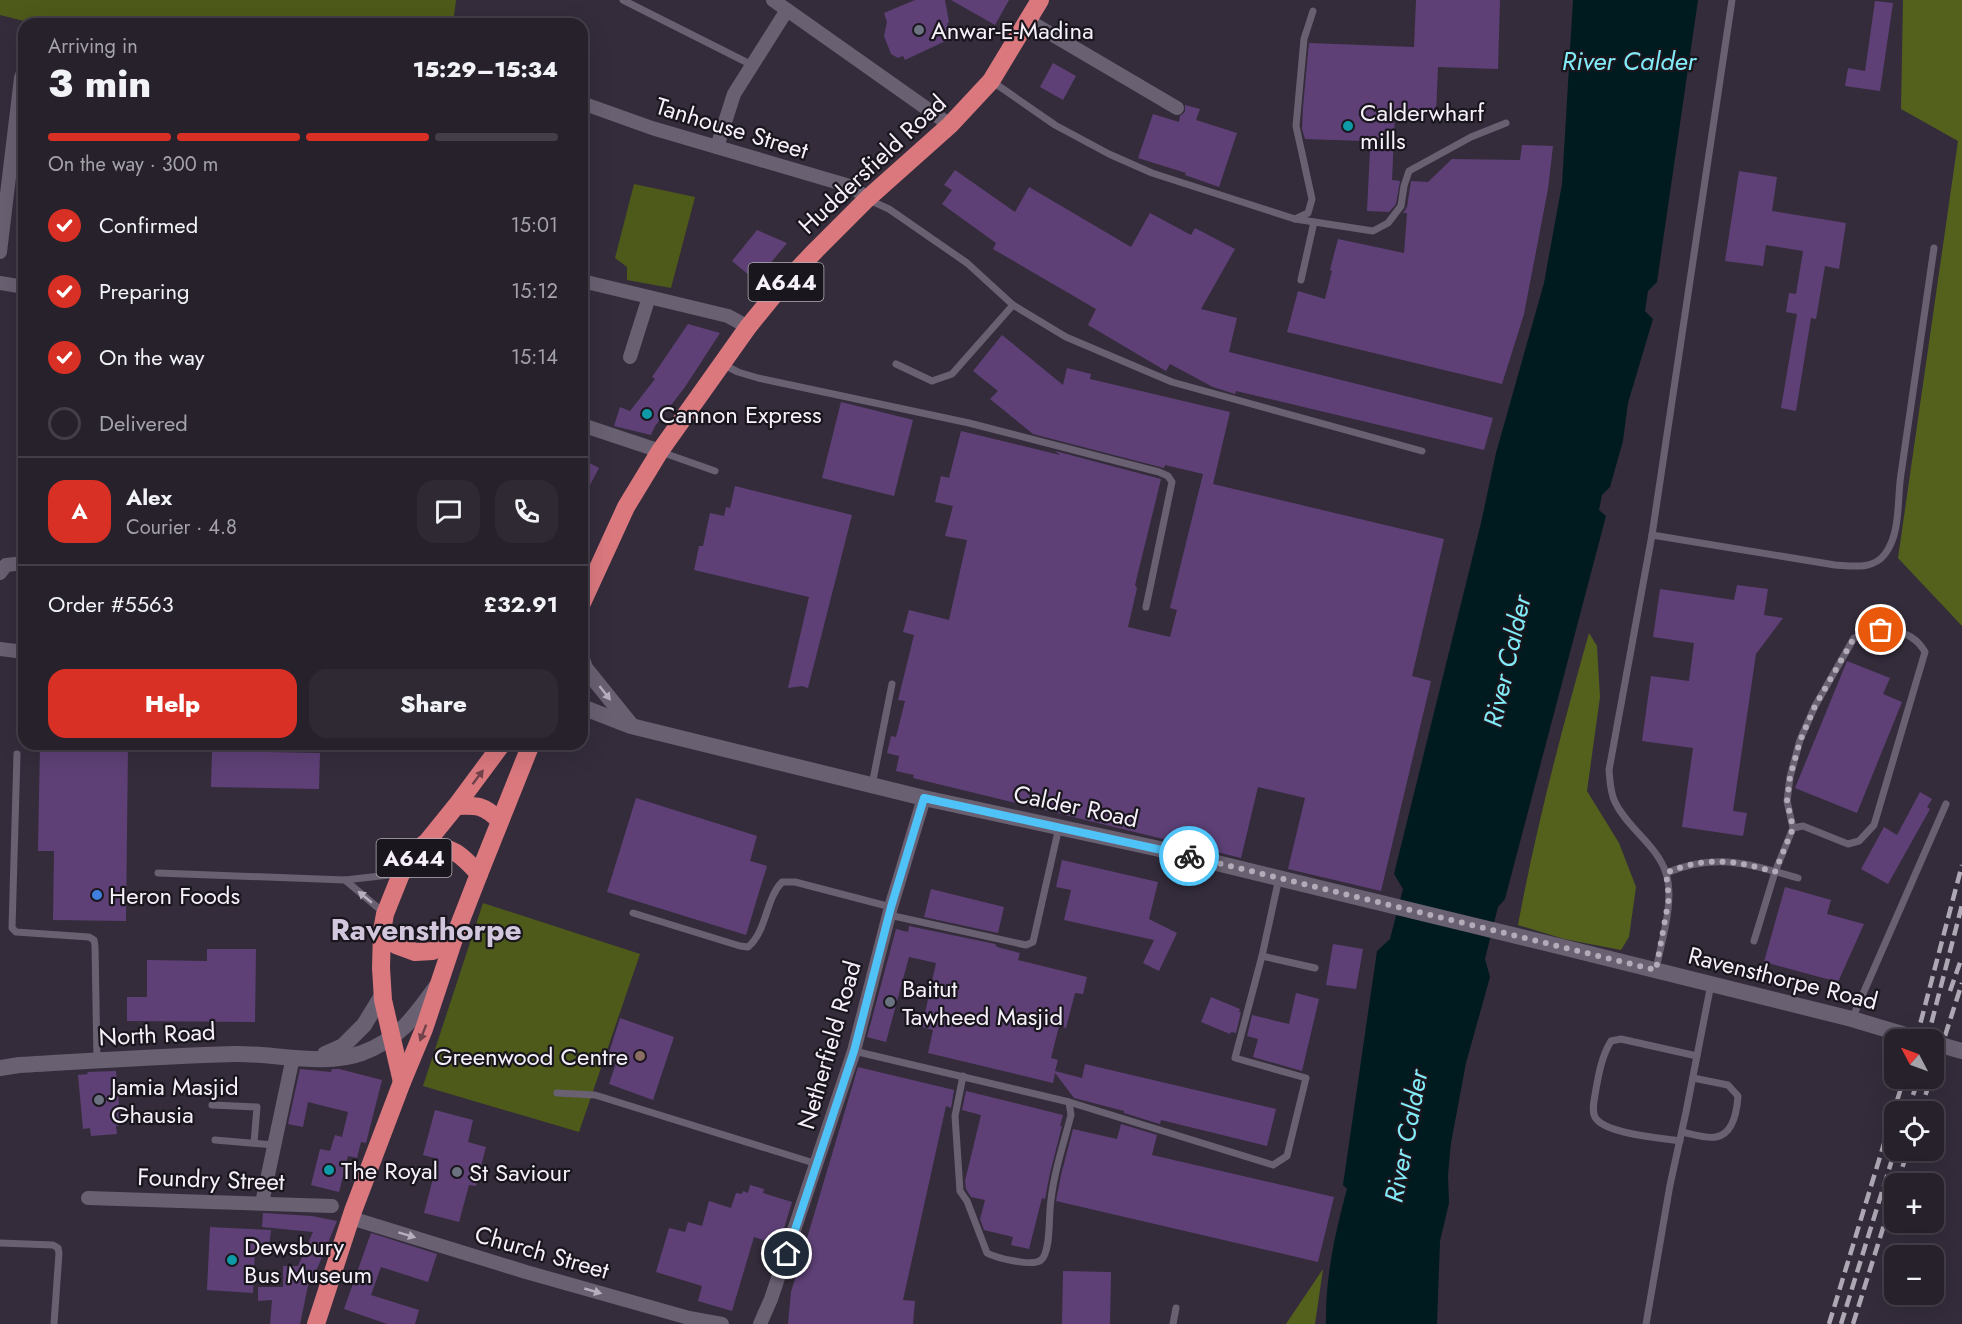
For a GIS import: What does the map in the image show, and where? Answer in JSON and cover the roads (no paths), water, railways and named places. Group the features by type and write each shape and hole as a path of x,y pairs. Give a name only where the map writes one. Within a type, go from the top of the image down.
{"highway":[{"name":"Huddersfield Road","path":"588,590 626,507 660,452 748,327 785,282 867,199 950,125 991,81 1040,0"},
{"name":"A644","path":"402,1082 383,994 381,968 384,922 401,874 498,750"},
{"name":"A644","path":"318,1323 351,1218 424,1029 456,933 529,750"},
{"name":"A644","path":"456,806 476,805 490,811 500,821"},
{"name":"A644","path":"424,844 447,848 463,856 479,874"},
{"path":"384,922 396,945 415,952 433,951 456,933"}],"street":[{"path":"773,0 950,125"},
{"path":"717,147 734,94 787,10"},
{"path":"1029,21 1177,108"},
{"path":"0,252 18,103"},
{"name":"Tanhouse Street","path":"588,105 652,128 853,187 867,199"},
{"path":"588,282 728,316 748,327"},
{"path":"0,283 18,286"},
{"path":"630,357 649,297"},
{"path":"588,427 660,452"},
{"path":"0,573 6,565 18,564"},
{"path":"0,649 18,651"},
{"path":"588,672 631,726"},
{"name":"Calder Road","path":"588,709 631,726 924,798 1279,878 1562,947"},
{"name":"Netherfield Road","path":"760,1324 770,1303 854,1051 890,911 924,798"},
{"name":"Ravensthorpe Road","path":"1562,947 1885,1029"},
{"name":"North Road","path":"0,1068 19,1065 236,1054 332,1059 361,1053 399,1033 412,1020 440,982"},
{"name":"North Road","path":"316,1058 343,1046 364,1025 383,994"},
{"path":"1944,1046 1962,1050"},
{"path":"262,1203 293,1057"},
{"name":"Foundry Street","path":"88,1198 332,1206"},
{"name":"Church Street","path":"351,1218 688,1321 722,1324"}],"lane":[{"path":"623,0 752,66"},
{"path":"1656,970 1669,898 1666,873 1656,855 1624,818 1614,801 1609,770 1652,536 1732,0"},
{"path":"1295,219 1308,213 1312,199 1296,126 1304,39 1313,11"},
{"path":"991,81 1055,125 1109,154 1152,173 1295,219 1373,231 1388,223 1401,206 1409,171 1471,137 1506,123"},
{"path":"867,199 889,209 967,263 1013,305 1066,337 1172,382 1422,451"},
{"path":"1301,280 1314,222"},
{"path":"1652,536 1835,565 1866,567 1878,562 1886,553 1894,534 1899,483 1934,248"},
{"path":"896,364 932,381 952,374 1013,305"},
{"path":"722,364 758,378 969,423 1168,476 1172,483 1146,607"},
{"path":"660,452 715,471"},
{"path":"1754,941 1775,872 1793,828 1787,801 1790,777 1800,741 1815,706 1854,638 1881,630 1905,634 1920,643 1925,652 1874,825 1859,841 1848,844 1803,826 1793,828"},
{"path":"872,785 892,684"},
{"path":"16,754 12,928 16,932 88,937 94,940 97,1061"},
{"path":"1852,1019 1946,804"},
{"path":"633,914 740,946 748,946 756,940 774,890 782,882 795,882 890,911 1026,945 1033,942 1059,827"},
{"path":"1666,873 1685,865 1723,860 1798,878"},
{"path":"158,873 345,880 401,874"},
{"path":"854,1051 1069,1102 1273,1165 1287,1156 1306,1078 1235,1058 1262,956 1279,878"},
{"path":"345,880 384,922"},
{"path":"1262,956 1315,968"},
{"path":"1646,1324 1670,1185 1711,984"},
{"path":"1680,1142 1619,1131 1604,1125 1595,1117 1594,1106 1599,1072 1605,1051 1611,1041 1621,1039 1697,1056"},
{"path":"963,1076 954,1116 960,1191 967,1201 987,1253 994,1257 1033,1263 1041,1260 1046,1252 1050,1198 1071,1115 1069,1102"},
{"path":"1682,1132 1710,1138 1726,1133 1733,1122 1737,1103 1737,1096 1728,1085 1693,1078"},
{"path":"557,1094 595,1095 817,1164"},
{"path":"213,1105 257,1107 254,1143"},
{"path":"215,1140 274,1145"},
{"path":"0,1243 53,1245 58,1248 54,1324"},
{"path":"1173,1324 1176,1308"}],"water":[{"name":"River Calder","path":"1573,0 1698,0 1657,282 1648,291 1645,311 1653,319 1628,403 1623,441 1610,487 1602,495 1599,510 1606,516 1505,899 1498,907 1485,959 1490,977 1466,1063 1451,1143 1448,1175 1449,1203 1440,1241 1437,1324 1326,1324 1329,1273 1347,1189 1343,1185 1377,951 1390,939 1403,889 1394,874 1481,523 1496,453 1544,283 1562,184"}],"railway":[{"path":"1919,1029 1962,865"},
{"path":"1930,1029 1962,905"},
{"path":"1950,991 1962,957"},
{"path":"1944,1039 1962,983"},
{"path":"1829,1324 1901,1089"},
{"path":"1911,1101 1915,1089"},
{"path":"1924,1101 1927,1089"},
{"path":"1841,1324 1892,1161"},
{"path":"1901,1173 1904,1161"},
{"path":"1853,1324 1884,1225"}],"place":[{"name":"Anwar-E-Madina","path":"919,30"},
{"name":"Calderwharf mills","path":"1348,126"},
{"name":"Cannon Express","path":"647,414"},
{"name":"Heron Foods","path":"97,895"},
{"name":"Baitut Tawheed Masjid","path":"890,1002"},
{"name":"Greenwood Centre","path":"640,1056"},
{"name":"Jamia Masjid Ghausia","path":"99,1100"},
{"name":"The Royal","path":"329,1170"},
{"name":"St Saviour","path":"457,1172"},
{"name":"Dewsbury Bus Museum","path":"232,1260"}],"district":[{"name":"Ravensthorpe","path":"426,929"}]}
